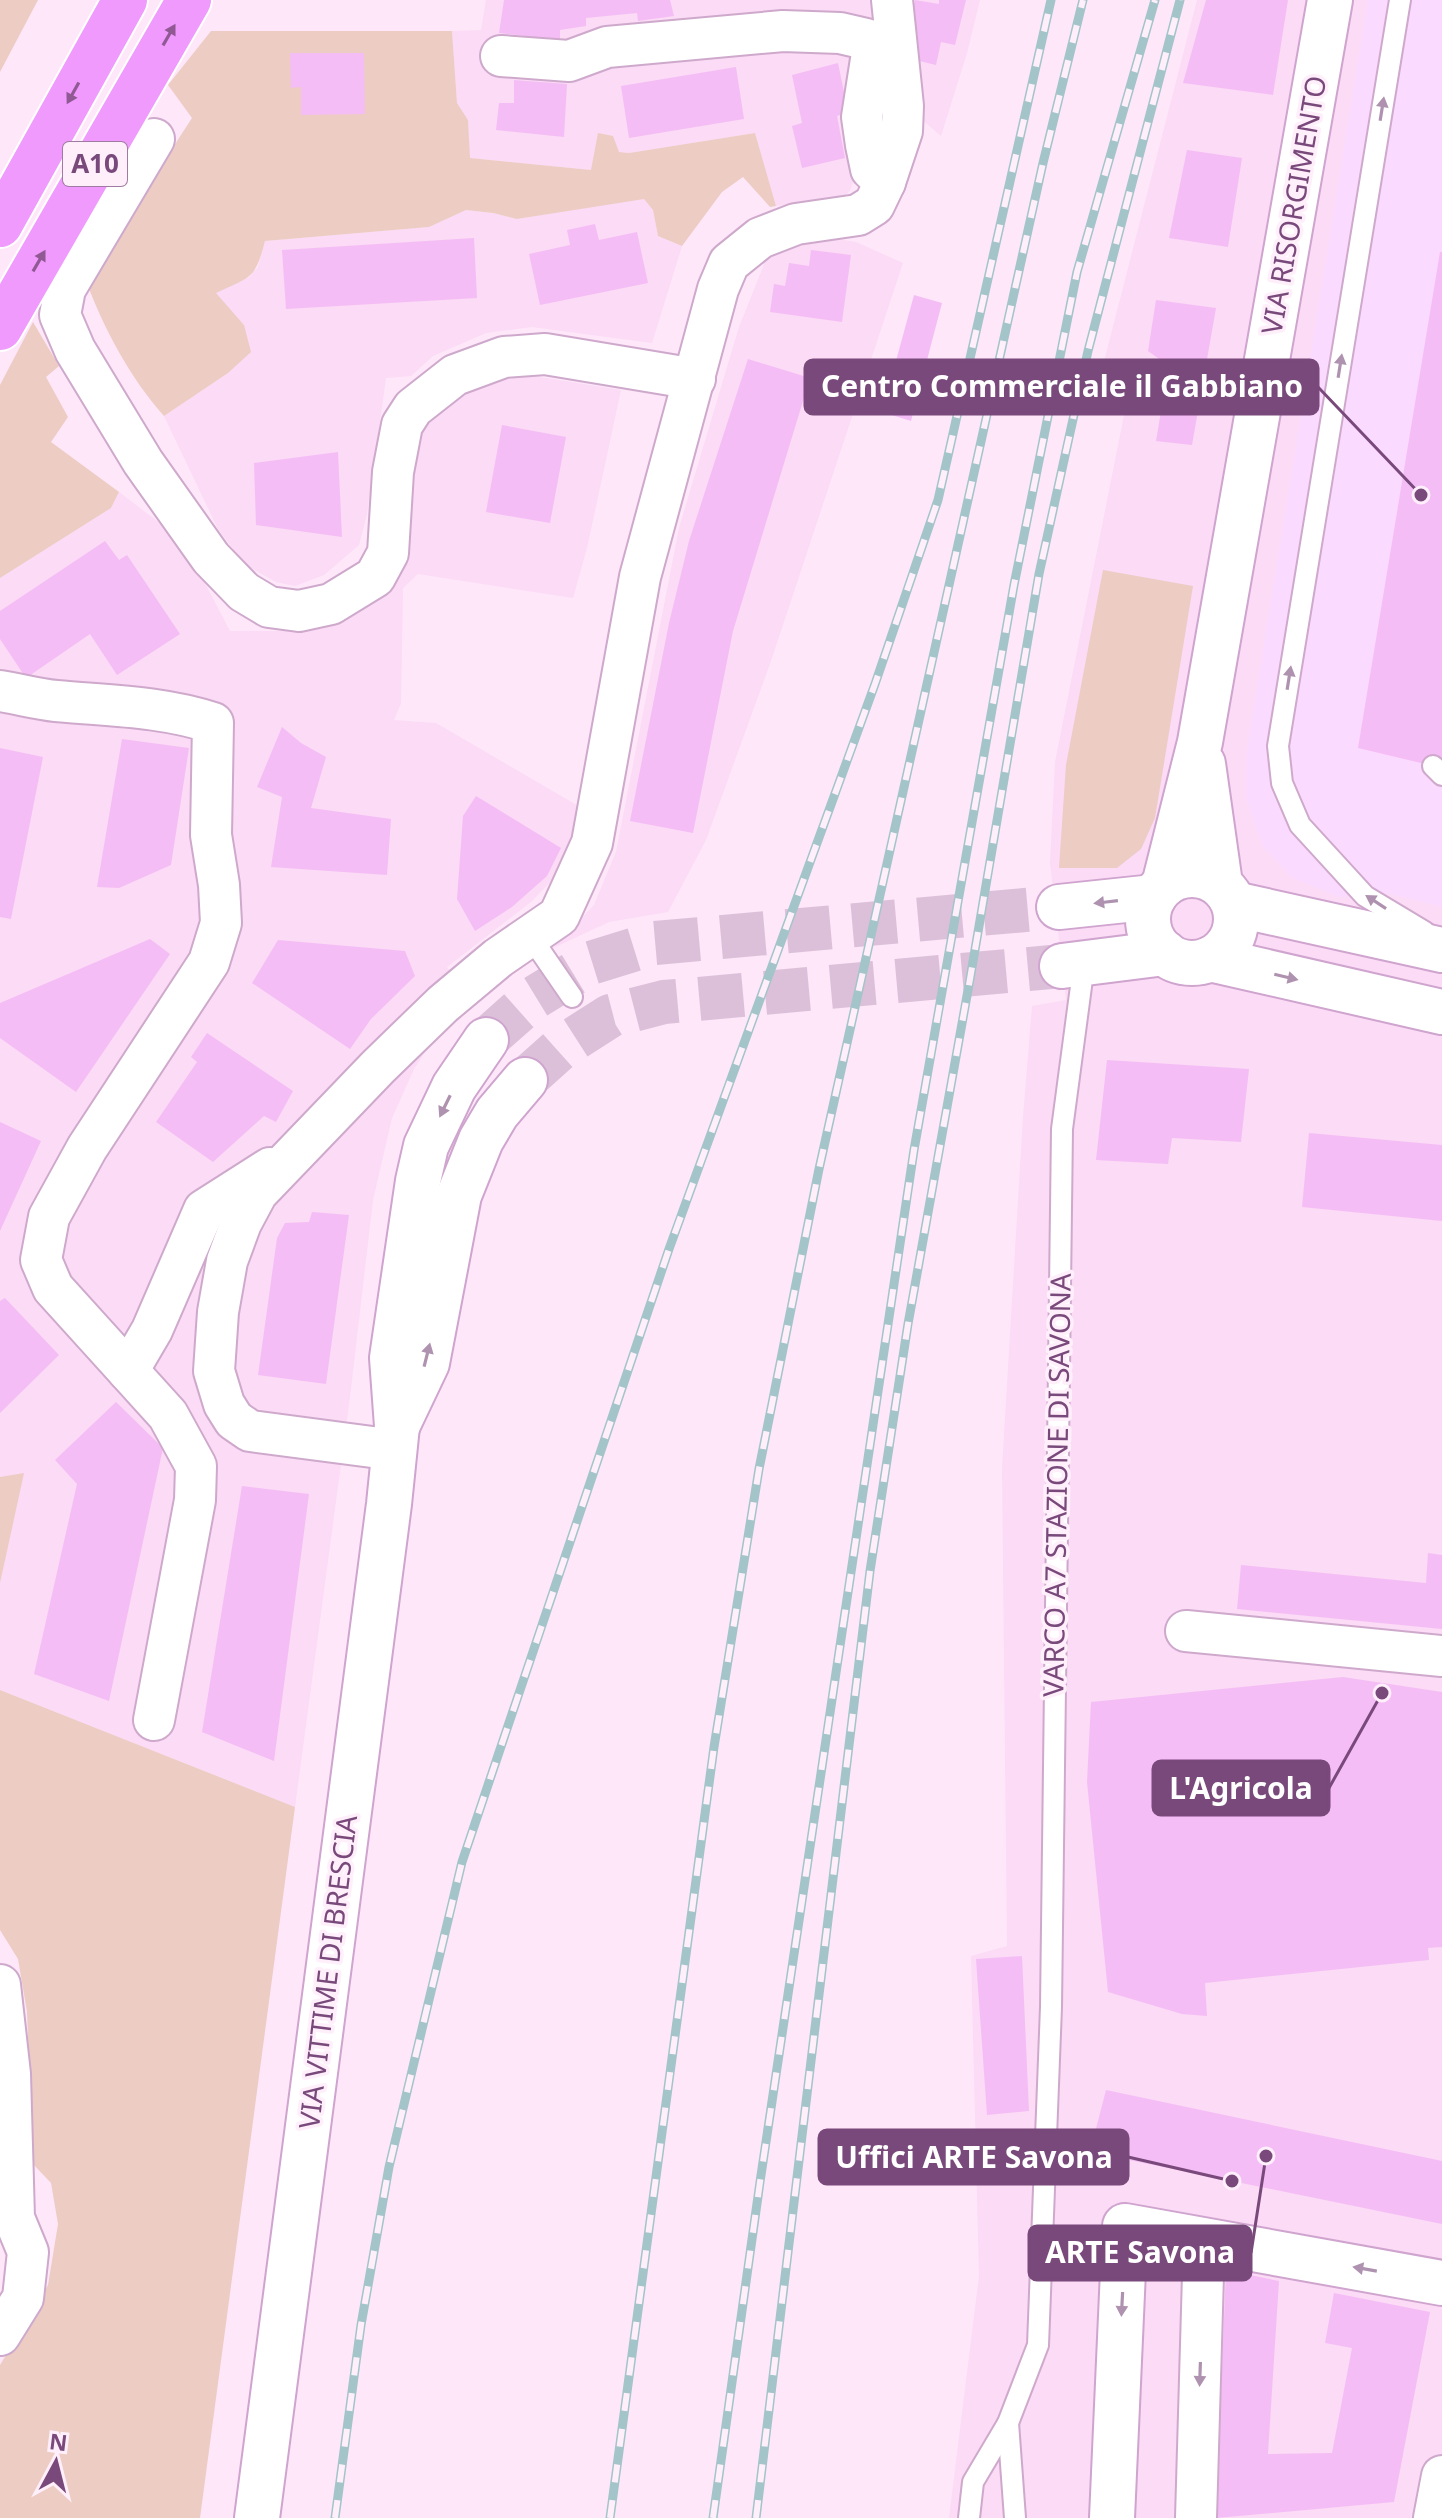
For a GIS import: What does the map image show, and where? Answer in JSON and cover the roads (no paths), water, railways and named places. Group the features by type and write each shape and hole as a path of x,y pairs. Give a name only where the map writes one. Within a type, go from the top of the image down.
{"highway":[{"name":"A10","path":"0,225 125,0"},
{"name":"A10","path":"0,328 189,0"}],"street":[{"path":"396,1438 250,1431 234,1420 224,1404 214,1371 218,1312 227,1261 241,1223 257,1193 290,1156 443,1004 498,958 559,916 592,843 640,577 718,289 729,263 760,238 796,224 858,215 874,205 902,131 903,106 892,0"},
{"name":"VIA RISORGIMENTO","path":"1159,891 1200,742 1330,0"},
{"path":"501,56 569,61 607,47 784,16 866,39 872,53 862,117 871,169 885,182"},
{"path":"154,139 65,289 60,315 75,350 143,462 185,522 211,558 244,592 269,607 299,611 331,604 375,577 388,553 393,472 402,425 413,408 455,375 504,357 545,354 695,379"},
{"path":"0,691 55,701 132,705 213,723 211,835 221,923 209,962 87,1148 49,1217 41,1260 53,1288 168,1415 196,1466 195,1500 154,1720"},
{"name":"VIA RISORGIMENTO","path":"1200,742 1227,894"},
{"path":"1442,950 1227,894 1207,877 1177,877 1159,891 1149,909 1150,933 1165,953 1175,960 1210,959 1442,1012"},
{"path":"1059,907 1159,891"},
{"path":"1210,959 1222,952 1235,930 1237,917 1227,894"},
{"path":"1073,965 1165,953"},
{"name":"VIA VITTIME DI BRESCIA","path":"257,2518 396,1438 392,1358 418,1181 426,1146 454,1087 486,1040"},
{"name":"VIA VITTIME DI BRESCIA","path":"396,1438 427,1363 459,1195 481,1140 497,1113 525,1080"},
{"path":"128,1371 152,1330 204,1210 290,1156"},
{"path":"1186,1631 1442,1656"},
{"path":"0,1985 10,2074 14,2218 28,2252 23,2298 0,2335"},
{"path":"1112,2518 1125,2226 1442,2283"},
{"path":"1196,2518 1204,2240"},
{"path":"1434,2518 1442,2476"}],"lane":[{"path":"1400,0 1278,746 1282,783 1300,825 1365,896 1442,943"},
{"path":"530,936 572,997"},
{"name":"VARCO A7 STAZIONE DI SAVONA","path":"969,2518 973,2482 1008,2423 1038,2345 1051,2007 1062,1129 1073,965"},
{"path":"1008,2423 1015,2518"}],"tunnel":[{"path":"486,1040 532,999 591,963 655,943 1059,907"},
{"path":"525,1080 563,1046 610,1016 664,1002 1062,966"}],"railway":[{"path":"335,2518 361,2325 389,2167 462,1862 669,1249 875,684 938,500 1051,0"},
{"path":"610,2518 714,1747 759,1469 819,1169 1043,163 1083,0"},
{"path":"713,2518 914,1150 1014,585 1077,272 1155,0"},
{"path":"756,2518 870,1571 908,1324 1039,574 1088,351 1180,0"}],"place":[{"name":"Centro Commerciale il Gabbiano","path":"1421,495"},
{"name":"L'Agricola","path":"1382,1693"},
{"name":"ARTE Savona","path":"1266,2156"},
{"name":"Uffici ARTE Savona","path":"1232,2181"}]}
